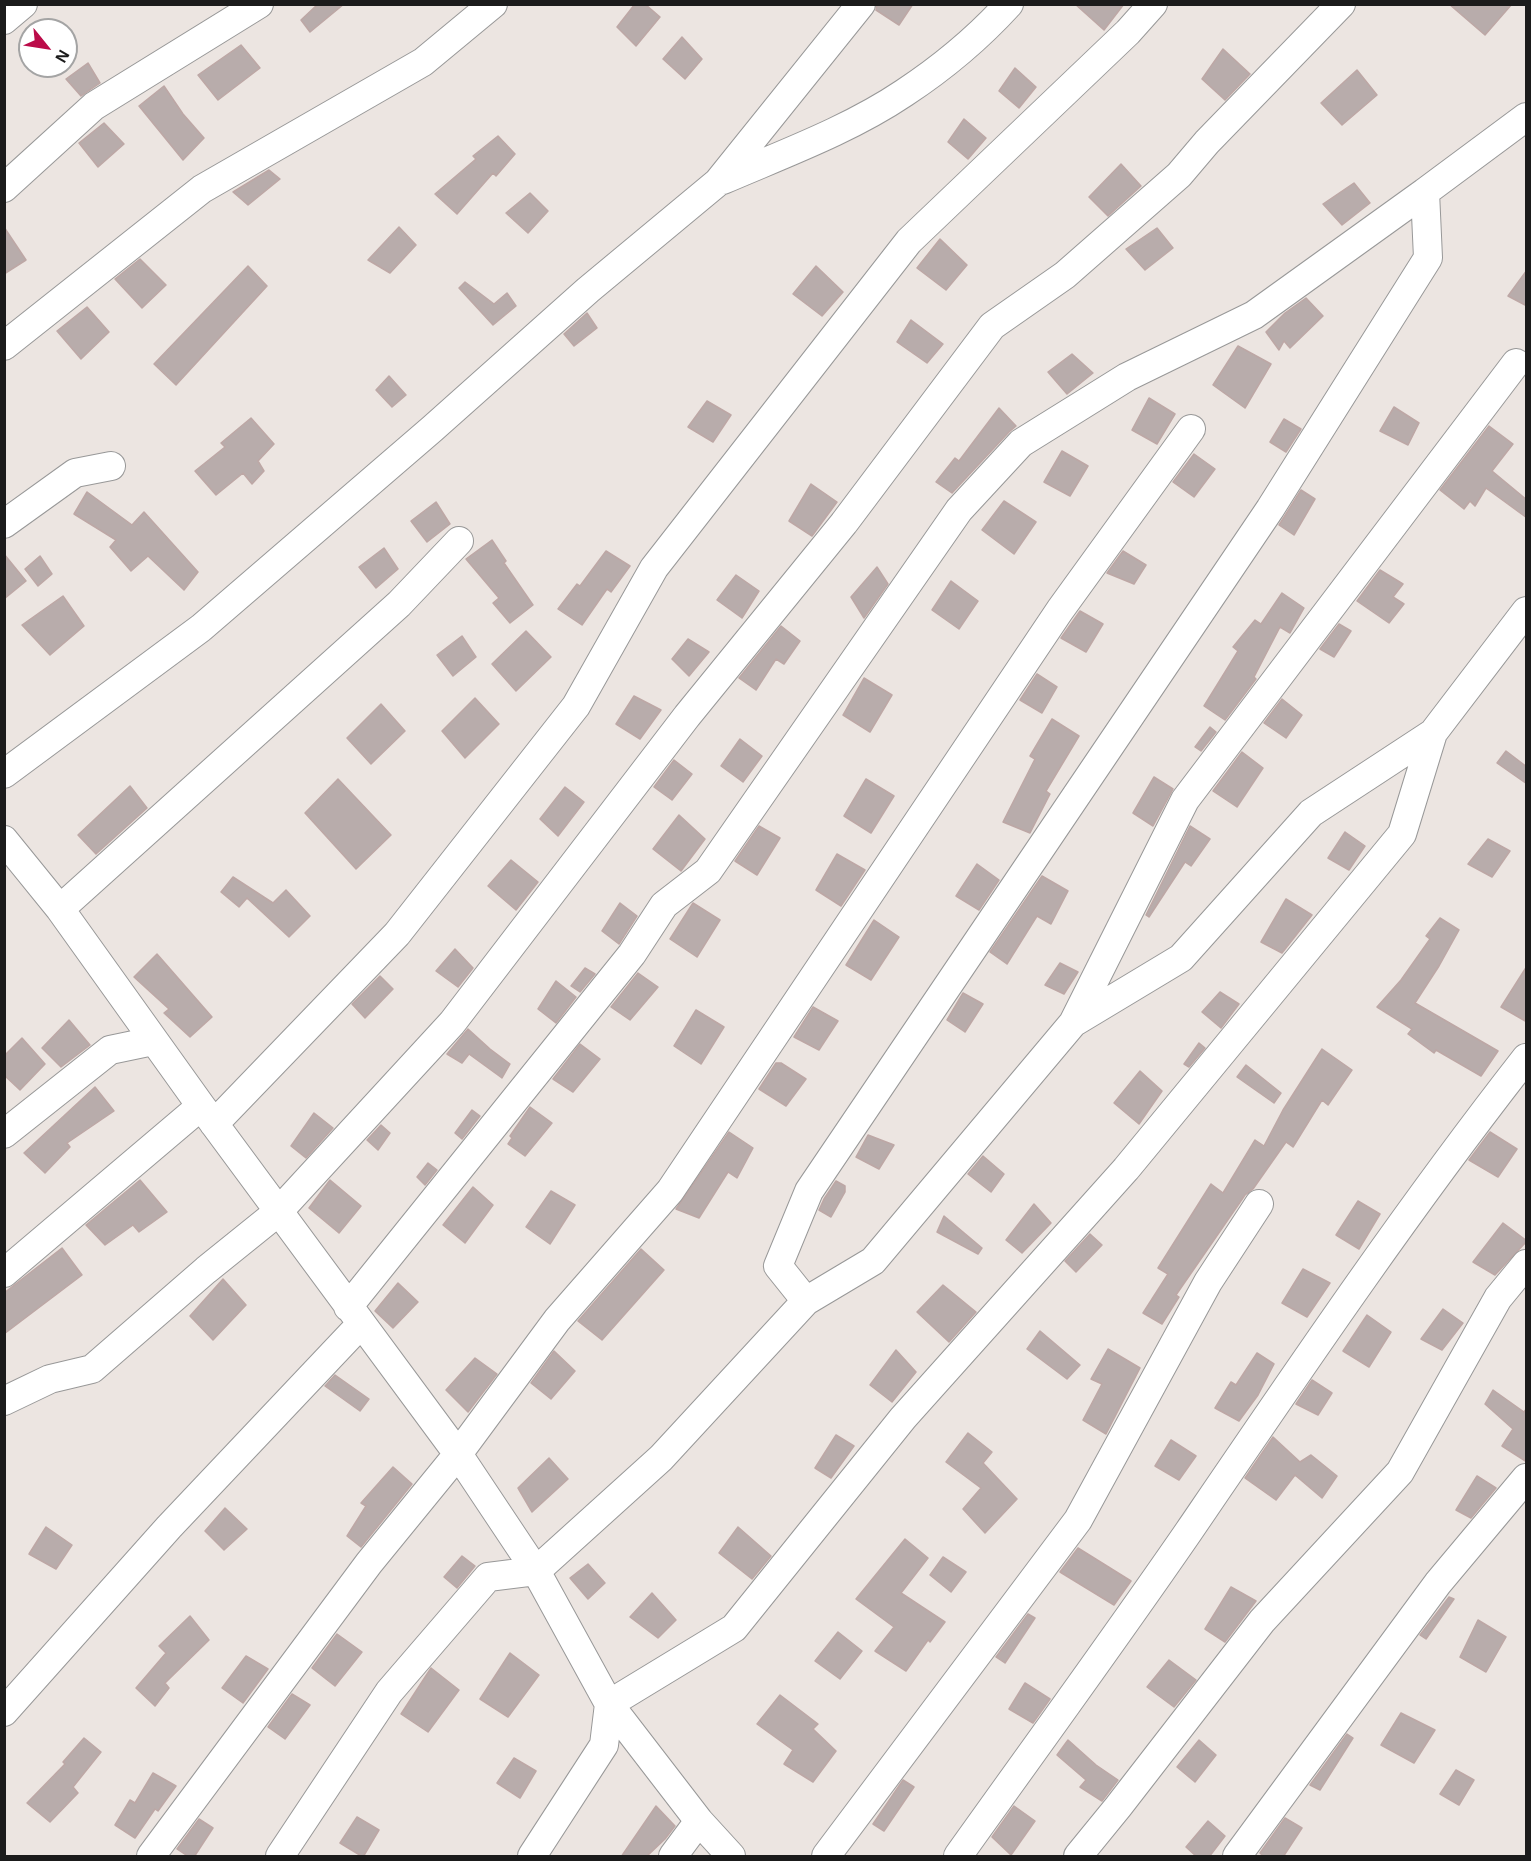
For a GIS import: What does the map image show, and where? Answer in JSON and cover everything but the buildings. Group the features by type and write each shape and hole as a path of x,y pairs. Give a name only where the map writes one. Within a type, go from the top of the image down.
{"street":[{"path":"4,20 23,4"},
{"path":"4,188 94,106 259,4"},
{"path":"4,346 202,189 423,62 493,4"},
{"path":"4,774 201,628 432,429 588,290 718,182 861,4"},
{"path":"718,182 860,118 903,94 941,67 981,33 1009,4"},
{"path":"4,1273 21,1257 207,1115 397,934 576,706 654,568 909,241 1128,32 1153,4"},
{"path":"4,1401 50,1379 92,1369 206,1270 278,1212 452,1023 687,716 844,522 992,326 1065,275 1179,176 1207,142 1341,4"},
{"path":"4,1712 354,1315 632,954 664,905 708,871 959,510 1021,443 1127,377 1254,315 1527,117"},
{"path":"806,1301 778,1266 809,1191 1270,509 1428,258 1425,192"},
{"path":"280,1857 389,1692 488,1577 536,1571 661,1458 806,1301 873,1261 1073,1023 1185,800 1516,363"},
{"path":"151,1857 369,1563 458,1454 557,1320 670,1191 1060,610 1191,429"},
{"path":"4,524 75,473 111,466"},
{"path":"60,909 399,604 459,541"},
{"path":"1073,1023 1181,958 1311,813 1433,733 1527,611"},
{"path":"609,1704 734,1628 903,1418 1126,1169 1402,834 1433,733"},
{"path":"4,840 60,909 207,1115 458,1454 536,1571 609,1704 699,1821 731,1857"},
{"path":"4,1134 110,1050 153,1041"},
{"path":"958,1857 1180,1543 1327,1327 1477,1121 1527,1058"},
{"path":"826,1857 1078,1520 1208,1282 1259,1204"},
{"path":"1078,1857 1262,1621 1400,1472 1498,1298 1527,1264"},
{"path":"1237,1857 1438,1583 1527,1478"},
{"path":"532,1857 604,1745 609,1704"},
{"path":"673,1857 699,1821"}]}
